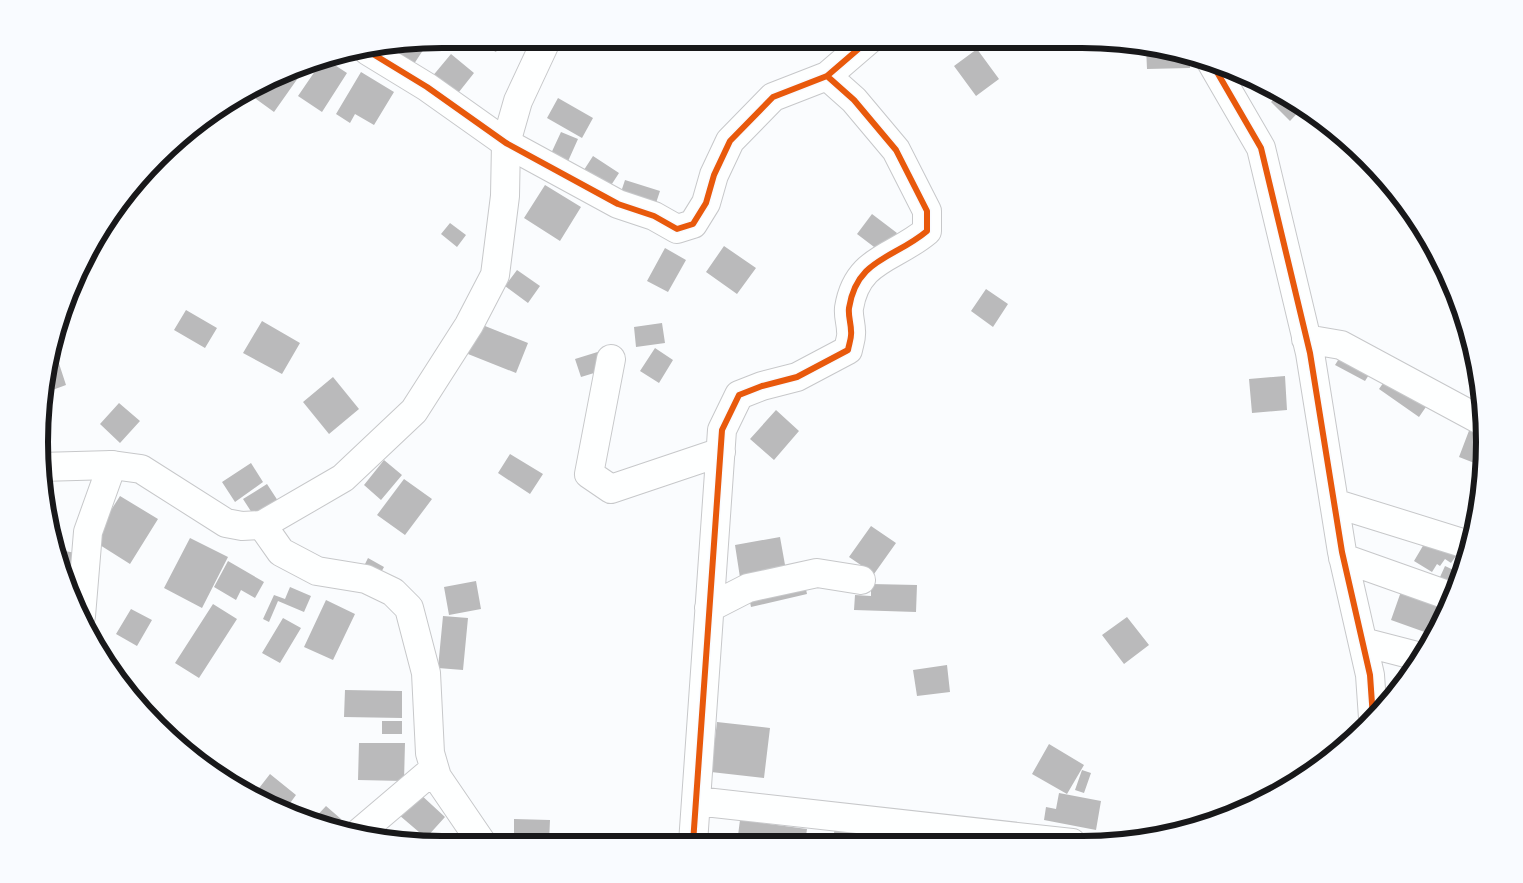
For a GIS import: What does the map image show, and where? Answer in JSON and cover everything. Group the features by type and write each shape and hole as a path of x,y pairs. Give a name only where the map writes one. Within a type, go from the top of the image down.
{"street":[{"path":"48,467 112,465 141,469 226,523 242,526 262,525 343,478 414,411 459,340 495,276 505,196 506,143 518,101 542,48"},
{"path":"373,54 427,87 506,143 618,204 654,216 677,229 693,224 706,202 714,175 730,141 774,97 827,76 860,48"},
{"path":"1216,71 1261,148 1306,339 1343,558 1370,675 1372,707"},
{"path":"694,836 708,608 722,430 739,395 762,386 797,377 848,350 852,333 848,311 853,288 871,265 911,244 927,231 927,211 896,150 854,100 827,76"},
{"path":"1306,339 1341,345 1475,417"},
{"path":"611,359 589,474 611,489 721,452"},
{"path":"83,605 88,532 112,465"},
{"path":"1334,503 1462,543"},
{"path":"262,525 281,552 317,571 366,579 393,592 409,608 426,673 430,752 436,777 477,836"},
{"path":"1343,558 1445,593"},
{"path":"708,608 748,588 817,574 861,580"},
{"path":"1363,642 1412,655"},
{"path":"365,828 434,769"},
{"path":"696,801 1009,836"}],"building":[{"path":"424,48 412,67 389,53 390,51"},
{"path":"489,48 498,48 496,52"},
{"path":"830,48 843,48 839,54"},
{"path":"977,49 999,79 976,96 954,66"},
{"path":"1146,53 1190,63 1190,68 1147,69"},
{"path":"451,54 474,73 455,97 431,78"},
{"path":"332,63 347,73 322,112 298,96 318,67"},
{"path":"361,72 394,92 374,125 355,114 350,123 336,114"},
{"path":"295,76 298,78 274,112 252,96"},
{"path":"558,98 593,118 582,138 547,118"},
{"path":"1275,98 1298,113 1290,121 1271,102"},
{"path":"561,132 578,139 565,168 548,160"},
{"path":"593,156 619,173 608,190 582,173"},
{"path":"625,180 660,191 654,209 619,198"},
{"path":"545,185 581,207 560,241 524,218"},
{"path":"872,214 897,233 882,253 857,234"},
{"path":"450,223 466,235 457,247 441,234"},
{"path":"724,246 756,268 737,294 706,272"},
{"path":"665,248 686,260 668,292 647,281"},
{"path":"517,270 540,286 528,303 505,286"},
{"path":"986,289 1008,304 993,327 971,311"},
{"path":"186,310 217,328 205,348 174,330"},
{"path":"262,321 300,343 282,374 243,353"},
{"path":"662,323 665,343 636,347 634,327"},
{"path":"480,324 528,343 516,373 468,354"},
{"path":"655,348 673,360 659,383 640,371"},
{"path":"604,350 604,370 581,377 575,359"},
{"path":"1342,354 1372,370 1365,381 1335,365"},
{"path":"57,357 66,385 51,391"},
{"path":"1285,376 1287,410 1252,413 1249,379"},
{"path":"1388,376 1428,404 1419,417 1379,389"},
{"path":"333,377 359,409 329,434 303,402"},
{"path":"119,403 140,421 120,443 100,424"},
{"path":"776,410 799,431 774,460 750,439"},
{"path":"1470,428 1476,430 1475,463 1459,457"},
{"path":"510,454 543,474 530,494 498,473"},
{"path":"384,460 402,475 381,500 364,485"},
{"path":"251,463 263,482 235,502 222,482"},
{"path":"404,479 432,499 405,535 377,515"},
{"path":"267,484 278,501 254,516 243,499"},
{"path":"120,496 158,519 130,564 92,540"},
{"path":"871,526 896,543 874,574 849,557"},
{"path":"780,537 787,576 741,584 735,545"},
{"path":"190,538 228,557 202,608 164,588"},
{"path":"1427,539 1456,556 1451,563 1445,559 1440,566 1437,564 1432,572 1414,561"},
{"path":"63,551 76,553 72,578"},
{"path":"368,558 384,567 377,580 361,572"},
{"path":"228,561 264,582 255,598 241,590 236,600 214,587"},
{"path":"1445,566 1454,570 1446,591 1436,586"},
{"path":"804,580 807,594 751,607 748,593"},
{"path":"476,581 481,609 449,615 444,587"},
{"path":"1404,583 1444,597 1426,632 1391,620"},
{"path":"871,584 917,585 916,612 854,610 855,595 871,596"},
{"path":"290,587 311,596 304,612 278,601 269,622 263,619 274,595 285,599"},
{"path":"326,600 355,614 333,660 304,647"},
{"path":"213,604 237,619 199,678 175,663"},
{"path":"131,609 152,620 137,646 116,634"},
{"path":"443,616 468,618 463,670 438,668"},
{"path":"1127,617 1149,645 1124,664 1102,635"},
{"path":"283,618 301,628 280,663 262,653"},
{"path":"947,665 950,692 917,696 913,670"},
{"path":"345,690 402,691 402,718 344,717"},
{"path":"382,721 402,721 402,734 382,734"},
{"path":"717,722 770,728 764,778 711,772"},
{"path":"359,743 405,743 404,781 358,780"},
{"path":"1049,744 1084,765 1067,794 1032,774"},
{"path":"1082,770 1091,773 1084,793 1075,790"},
{"path":"270,774 296,795 289,805 258,790"},
{"path":"419,793 445,817 428,835 423,835 399,815"},
{"path":"1059,793 1101,801 1096,830 1044,820 1046,807 1056,809"},
{"path":"326,806 341,819 338,822 317,816"},
{"path":"514,819 550,820 549,836 514,836"},
{"path":"740,820 807,829 806,836 738,836"},
{"path":"835,828 882,836 833,836"}],"cycle path":[{"path":"373,54 427,87 506,143 618,204 654,216 677,229 693,224 706,203 714,175 730,141 773,97 827,76 860,48"},
{"path":"1216,71 1261,148 1310,353 1342,552 1370,675 1372,707"},
{"path":"693,836 722,430 739,395 762,386 797,377 848,350 851,338 849,308 853,291 860,279 868,269 879,261 927,231 927,211 896,150 854,100 827,76"}]}
